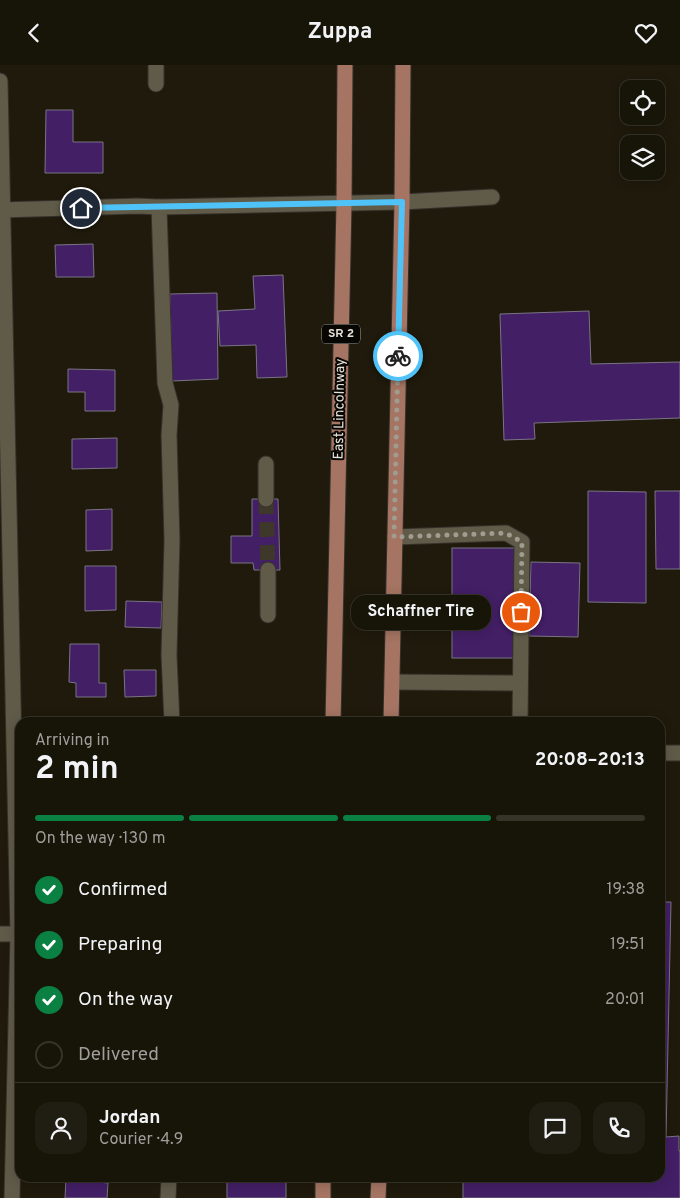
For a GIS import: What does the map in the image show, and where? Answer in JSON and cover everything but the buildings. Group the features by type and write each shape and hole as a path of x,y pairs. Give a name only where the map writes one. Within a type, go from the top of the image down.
{"main road":[{"name":"East Lincolnway","path":"333,717 344,204 344,65"},
{"path":"391,717 403,65"},
{"path":"323,1182 323,1198"},
{"path":"378,1198 379,1182"}],"street":[{"path":"156,65 156,84"},
{"path":"0,81 1,210 15,773"},
{"path":"1,210 138,206 344,204 492,197"},
{"path":"159,207 165,383 171,405 169,435 172,540 169,655 172,717"},
{"path":"266,465 266,499"},
{"path":"394,537 506,533 522,542 520,717"},
{"path":"268,570 268,615"},
{"path":"392,682 520,683"},
{"path":"665,753 680,753"},
{"path":"0,935 15,934"},
{"path":"12,1198 15,1085"},
{"path":"168,1198 169,1182"}],"tunnel":[{"path":"266,499 268,570"}],"way so far":[{"path":"398,356 394,537 506,533 522,542 521,612"}],"place":[{"name":"Schaffner Tire","path":"521,612"}],"route":[{"path":"81,208 402,202 398,356"}]}
